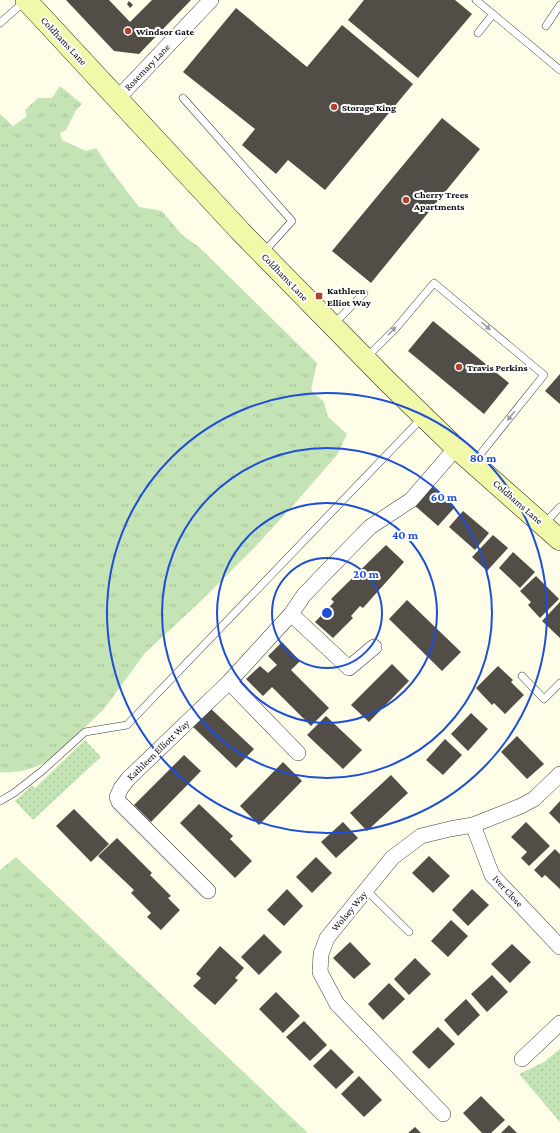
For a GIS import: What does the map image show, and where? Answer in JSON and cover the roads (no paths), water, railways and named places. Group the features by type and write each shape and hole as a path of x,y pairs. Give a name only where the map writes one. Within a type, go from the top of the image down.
{"street":[{"name":"Coldhams Lane","path":"26,0 116,99 262,254 332,325 456,448 560,540"},
{"name":"Rosemary Lane","path":"116,99 211,0"},
{"name":"Kathleen Elliott Way","path":"208,891 119,802 117,797 121,788 128,779 229,682 291,614 304,595 328,569 370,527 411,500 456,448"},
{"path":"291,614 349,668 374,647"},
{"path":"229,682 298,753"},
{"name":"Wolsey Way","path":"443,1114 337,1004 320,972 322,954 327,938 392,858 421,836 473,825 521,806 534,799 560,774"},
{"name":"Iver Close","path":"473,825 492,875 560,947"},
{"path":"522,1059 560,1023"}],"lane":[{"path":"0,23 26,0"},
{"path":"476,0 559,67"},
{"path":"546,26 560,5"},
{"path":"478,33 493,14"},
{"path":"183,98 292,221 262,254"},
{"path":"365,358 396,328 434,283 544,375 473,463"},
{"path":"332,325 364,293"},
{"path":"0,801 14,793 42,771 85,732 127,725 423,416"},
{"path":"544,525 560,507"},
{"path":"522,676 544,699 560,683"},
{"path":"366,890 409,932"}],"place":[{"name":"Windsor Gate","path":"128,31"},
{"name":"Storage King","path":"334,107"},
{"name":"Cherry Trees Apartments","path":"406,200"},
{"name":"Kathleen Elliot Way","path":"319,296"},
{"name":"Travis Perkins","path":"459,367"}]}
